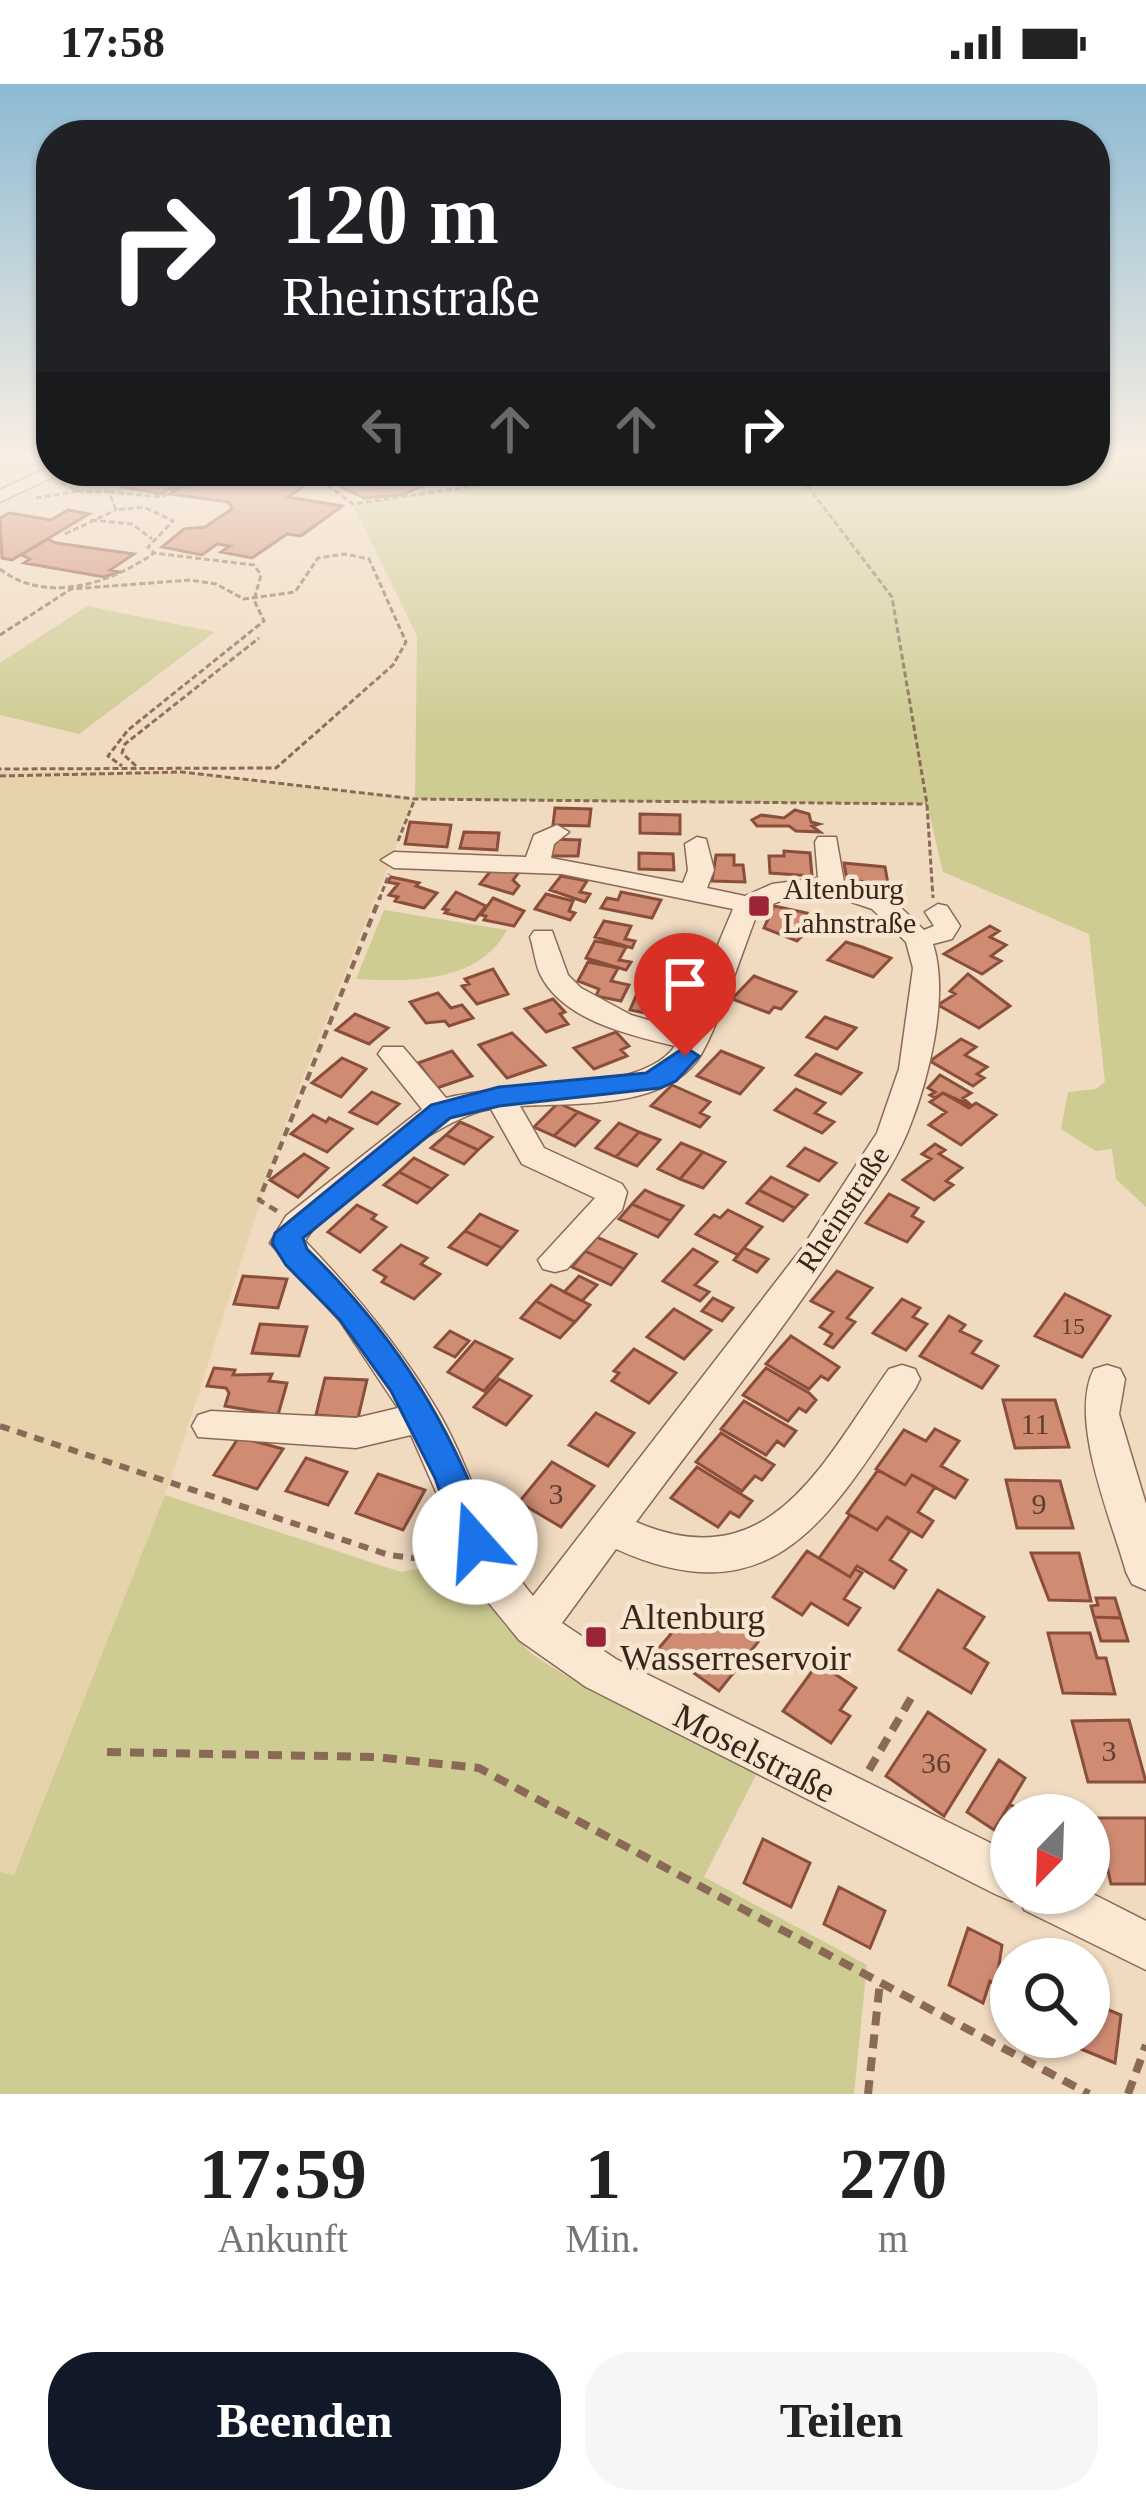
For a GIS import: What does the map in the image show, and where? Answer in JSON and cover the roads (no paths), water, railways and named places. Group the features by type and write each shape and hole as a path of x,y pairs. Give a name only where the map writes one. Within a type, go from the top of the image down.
{"street":[{"path":"537,864 543,839 557,832"},
{"path":"394,860 537,864 748,904 791,888 832,886 827,842"},
{"path":"693,891 701,870 697,844"},
{"name":"Rheinstraße","path":"535,1627 814,1257 884,1150 904,1102 919,1040 928,926 908,924 879,901 832,886"},
{"path":"393,1054 440,1111 499,1096 650,1082 678,1066 692,1041 748,904"},
{"path":"543,937 550,970 578,997 646,1029 692,1041"},
{"path":"499,1096 533,1156 611,1192 611,1202 555,1260"},
{"name":"Moselstraße","path":"440,1111 292,1233 377,1344 422,1417 452,1477 475,1542 503,1592 535,1627 601,1673 990,1868"},
{"path":"1107,1378 1102,1414 1146,1572"},
{"path":"612,1529 674,1557 706,1559 766,1546 807,1510 902,1379"},
{"path":"211,1426 356,1432 422,1417"},
{"path":"1083,1914 1146,1946"}],"place":[{"name":"Altenburg Lahnstraße","path":"759,906"},
{"name":"Altenburg Wasserreservoir","path":"596,1637"}]}
